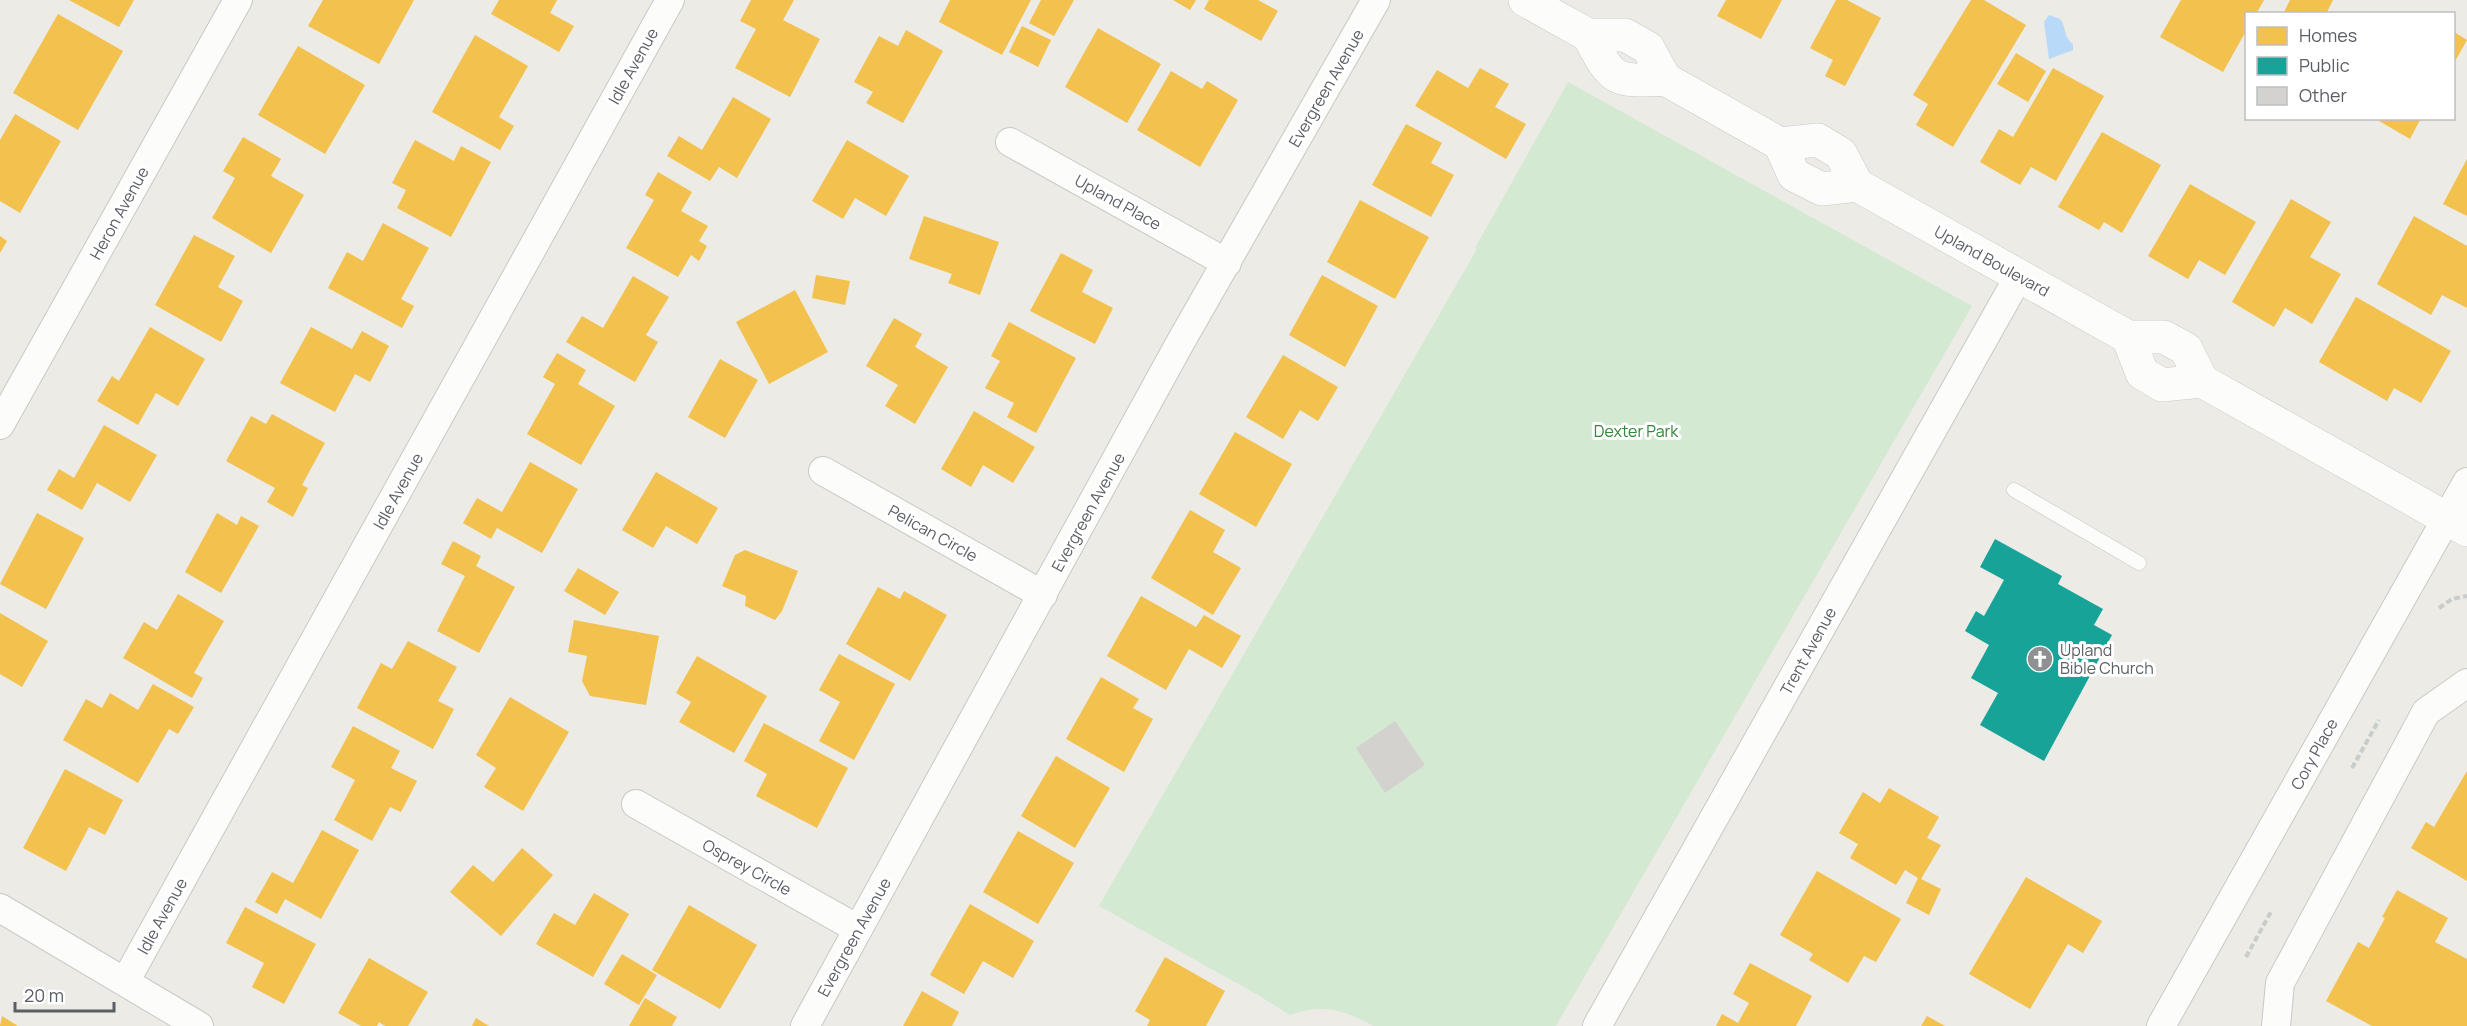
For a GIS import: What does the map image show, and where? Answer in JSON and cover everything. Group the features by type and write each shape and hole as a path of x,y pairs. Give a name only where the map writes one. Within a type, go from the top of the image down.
{"street":[{"name":"Heron Avenue","path":"0,425 238,0"},
{"name":"Idle Avenue","path":"125,982 670,0"},
{"name":"Evergreen Avenue","path":"805,1026 1227,262 1376,0"},
{"name":"Upland Boulevard","path":"1526,0 1588,35 1607,70 1628,81 1665,80 1780,144 1818,140 1841,154 1857,185 2128,337 2164,337 2186,349 2202,381 2457,524"},
{"name":"Upland Place","path":"1010,142 1227,262"},
{"name":"Trent Avenue","path":"1597,1026 2019,276"},
{"name":"Pelican Circle","path":"823,471 1043,596"},
{"name":"Cory Place","path":"2161,1026 2457,524 2467,482"},
{"path":"2276,1026 2280,983 2426,712 2467,683"},
{"name":"Osprey Circle","path":"636,804 858,929"},
{"path":"0,908 199,1026"}],"lane":[{"path":"2014,490 2139,563"}],"path":[{"path":"2439,608 2452,599 2467,596"},
{"path":"2352,768 2379,720"},
{"path":"2246,957 2272,910"}],"green space":[{"name":"Dexter Park","path":"1568,82 1972,306 1556,1026 1374,1026 1334,1010 1313,1009 1290,1015 1099,906 1477,249 1475,248"}],"water":[{"path":"2049,15 2060,19 2073,44 2073,50 2049,59 2044,22"}],"building: Homes":[{"path":"69,0 134,0 119,27"},
{"path":"323,0 414,0 379,64 308,26"},
{"path":"499,0 557,0 550,13 574,26 559,52 491,14"},
{"path":"751,0 794,0 783,20 820,39 790,97 735,68 756,29 740,21"},
{"path":"950,0 1031,0 1002,55 939,22"},
{"path":"1041,0 1074,0 1054,36 1029,23"},
{"path":"1173,0 1196,0 1190,10"},
{"path":"1209,0 1258,0 1278,11 1261,41 1204,9"},
{"path":"1726,0 1782,0 1761,39 1717,16"},
{"path":"1836,0 1847,0 1881,18 1845,86 1825,76 1833,60 1810,48"},
{"path":"1971,0 1984,0 2026,25 1953,147 1916,125 1928,104 1913,95"},
{"path":"2181,0 2264,0 2257,12 2245,12 2245,33 2223,72 2160,37"},
{"path":"2290,0 2333,0 2327,12 2284,12"},
{"path":"58,14 123,51 78,130 13,93"},
{"path":"1022,26 1051,40 1038,67 1009,52"},
{"path":"1098,28 1161,64 1127,123 1065,87"},
{"path":"906,30 943,51 903,123 866,103 873,92 854,82 879,36 898,46"},
{"path":"2455,33 2467,40 2455,61"},
{"path":"475,35 528,66 499,117 514,126 500,150 432,112"},
{"path":"298,46 365,85 325,154 258,115"},
{"path":"2016,53 2046,71 2028,102 1997,84"},
{"path":"1480,68 1509,84 1495,107 1526,124 1506,159 1415,106 1437,70 1468,88"},
{"path":"2053,68 2104,96 2056,181 2031,167 2020,185 1980,162 1999,129 2013,137"},
{"path":"1171,71 1202,89 1207,81 1238,100 1200,167 1137,130"},
{"path":"733,97 771,119 737,178 719,167 710,181 667,156 679,136 702,150"},
{"path":"15,114 61,141 20,213 0,201 0,140"},
{"path":"2377,120 2420,120 2410,139"},
{"path":"1406,124 1442,143 1431,163 1454,175 1431,217 1372,185"},
{"path":"2102,132 2161,165 2122,233 2104,222 2099,230 2058,207"},
{"path":"243,137 281,159 271,176 304,195 271,253 212,218 235,178 223,171"},
{"path":"415,140 454,161 461,146 491,162 451,237 397,208 406,190 392,183"},
{"path":"847,140 909,176 886,216 855,198 843,219 812,201"},
{"path":"2467,159 2467,216 2443,204"},
{"path":"658,172 692,192 681,211 708,226 699,241 707,246 699,261 691,255 678,277 626,248 654,200 645,195"},
{"path":"2190,184 2256,222 2225,275 2199,260 2188,279 2148,256"},
{"path":"2291,199 2331,222 2310,257 2341,274 2312,324 2285,308 2274,327 2232,302"},
{"path":"1360,200 1429,237 1395,299 1327,262"},
{"path":"924,216 999,242 980,295 948,283 952,274 909,259"},
{"path":"2414,216 2467,246 2467,308 2442,295 2431,315 2377,284"},
{"path":"383,223 429,248 401,299 414,306 402,328 328,288 347,252 363,261"},
{"path":"194,235 235,256 218,287 243,301 221,342 155,305"},
{"path":"0,236 7,241 0,253"},
{"path":"1061,253 1093,270 1082,292 1113,308 1095,344 1030,311"},
{"path":"816,275 850,281 845,305 812,298"},
{"path":"1322,275 1378,306 1345,367 1289,335"},
{"path":"633,276 669,297 646,335 658,342 635,382 566,342 582,316 603,328"},
{"path":"795,290 828,352 769,384 736,322"},
{"path":"2356,297 2451,351 2421,403 2394,388 2387,401 2319,362"},
{"path":"894,318 922,334 915,347 948,367 915,424 885,406 898,385 866,366"},
{"path":"1009,322 1076,358 1036,433 1007,417 1014,403 985,388 1000,361 991,356"},
{"path":"150,327 205,359 178,406 156,393 138,425 97,401 112,376 119,381"},
{"path":"311,327 352,349 362,331 389,346 370,382 355,374 335,412 280,383"},
{"path":"557,353 586,370 578,384 615,406 581,465 527,434 555,384 543,377"},
{"path":"1283,355 1338,387 1318,421 1300,410 1283,439 1246,417"},
{"path":"720,359 758,380 725,438 688,417"},
{"path":"974,411 1035,447 1013,483 983,465 971,487 941,469"},
{"path":"272,414 325,443 302,485 308,488 293,517 267,502 275,488 226,461 251,416 266,424"},
{"path":"104,425 157,455 130,502 97,483 82,510 47,490 59,469 74,478"},
{"path":"1235,432 1292,464 1256,527 1199,494"},
{"path":"530,462 578,489 542,553 497,528 491,539 463,523 477,498 502,512"},
{"path":"656,472 718,508 697,544 666,526 653,548 622,530"},
{"path":"1190,510 1225,530 1213,552 1241,568 1213,615 1151,578"},
{"path":"37,513 84,538 46,609 0,584"},
{"path":"217,513 237,525 241,516 259,526 221,593 185,572"},
{"path":"453,541 481,556 476,566 515,587 479,653 437,631 465,576 441,564"},
{"path":"745,550 798,571 782,611 775,620 745,606 746,596 722,586 735,555"},
{"path":"578,568 619,592 605,615 564,591"},
{"path":"878,587 900,599 904,591 947,615 910,681 846,644"},
{"path":"178,594 224,621 194,673 203,678 192,698 123,658 144,622 157,630"},
{"path":"1141,596 1196,627 1204,615 1241,636 1222,668 1189,649 1166,690 1107,656"},
{"path":"0,613 48,641 22,687 0,674"},
{"path":"574,620 659,636 646,705 590,696 582,681 587,656 568,652"},
{"path":"408,641 457,667 438,701 454,709 433,749 357,708 381,663 392,669"},
{"path":"839,654 895,684 854,760 819,741 840,702 819,690"},
{"path":"697,656 767,696 734,753 679,722 691,702 676,693"},
{"path":"1101,677 1139,699 1133,708 1153,719 1124,772 1066,739"},
{"path":"153,684 194,707 178,734 169,729 138,783 63,740 86,699 102,708 110,693 138,710"},
{"path":"510,697 569,732 523,811 484,787 496,768 476,755"},
{"path":"764,723 848,768 817,828 756,796 767,774 744,761"},
{"path":"353,726 400,751 391,768 417,781 401,812 390,807 372,841 334,820 355,780 331,767"},
{"path":"1056,756 1110,788 1075,848 1021,816"},
{"path":"65,769 123,800 105,835 89,827 66,871 23,848"},
{"path":"2467,771 2467,881 2411,848 2426,822 2434,827"},
{"path":"1889,788 1939,817 1927,838 1941,845 1921,879 1941,889 1929,915 1906,903 1918,878 1905,870 1896,885 1850,858 1858,844 1839,833 1863,792 1880,803"},
{"path":"322,830 359,850 321,919 285,899 277,914 255,902 272,872 293,883"},
{"path":"1018,831 1074,863 1038,924 983,892"},
{"path":"522,848 553,875 501,936 450,892 473,865 493,882"},
{"path":"1817,871 1901,919 1876,962 1864,956 1848,983 1809,960 1813,954 1780,935"},
{"path":"2026,877 2102,921 2083,953 2068,944 2030,1009 1969,974"},
{"path":"2397,890 2448,918 2435,942 2467,959 2467,1026 2372,1026 2326,1001 2358,942 2369,948"},
{"path":"594,893 629,914 593,977 536,944 554,913 575,925"},
{"path":"970,904 1034,941 1013,978 983,961 964,994 930,975"},
{"path":"689,905 757,945 720,1009 652,970"},
{"path":"245,907 316,944 284,1004 252,987 264,963 226,943"},
{"path":"622,954 657,975 639,1005 604,984"},
{"path":"1165,957 1225,991 1206,1026 1147,1026 1150,1020 1135,1011"},
{"path":"369,958 428,992 408,1026 385,1026 379,1022 377,1026 361,1026 338,1013"},
{"path":"1750,963 1812,996 1796,1026 1716,1026 1722,1014 1738,1023 1749,1003 1733,994"},
{"path":"922,991 959,1012 952,1026 903,1026"},
{"path":"645,998 677,1017 672,1026 629,1026"},
{"path":"2,1016 18,1026 0,1026"},
{"path":"1927,1016 1945,1026 1921,1026"},
{"path":"476,1018 489,1026 472,1026"}],"building: Public":[{"name":"Upland Bible Church","path":"1995,539 2062,576 2058,584 2103,609 2094,625 2112,635 2044,761 1980,725 1998,693 1971,678 1989,645 1965,631 1976,611 1984,616 2004,580 1980,567"}],"building: Other":[{"path":"1395,721 1425,765 1385,793 1356,748"}],"place":[{"name":"Upland Bible Church","path":"2040,659"}]}
